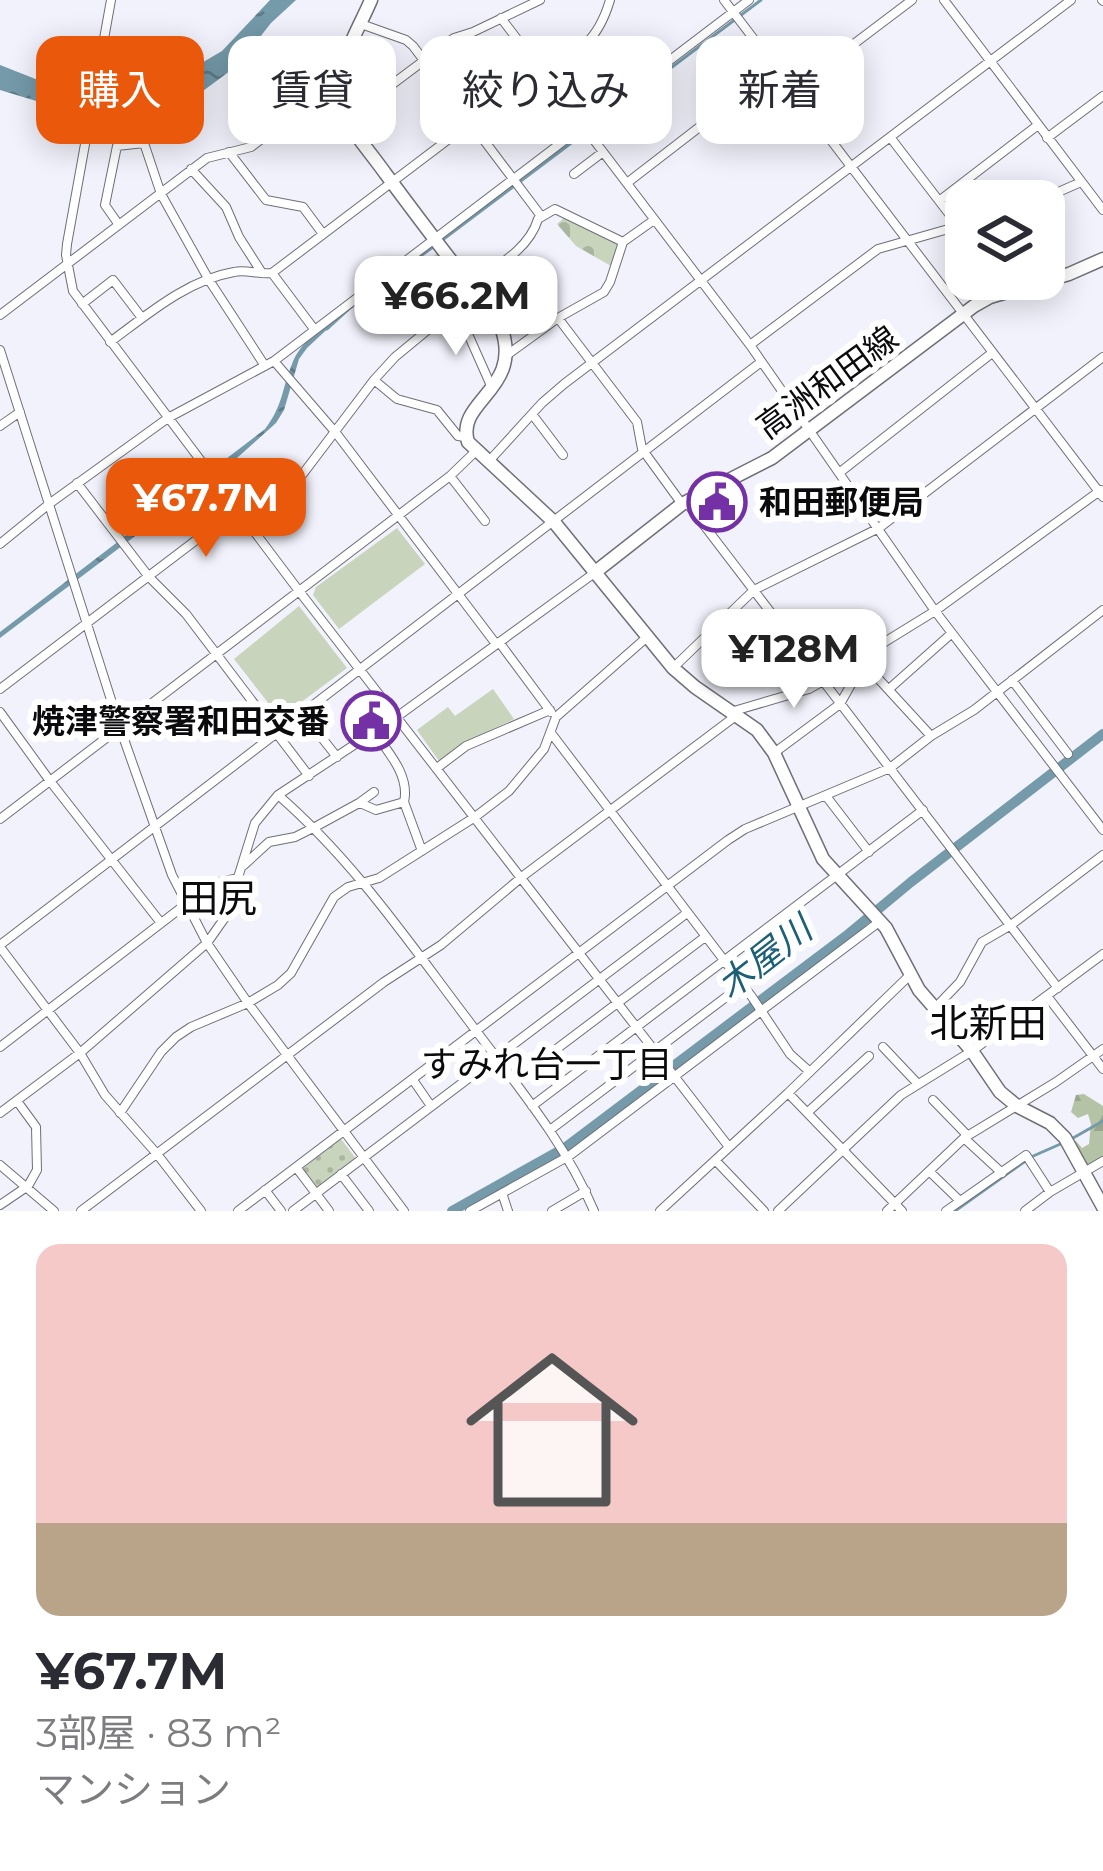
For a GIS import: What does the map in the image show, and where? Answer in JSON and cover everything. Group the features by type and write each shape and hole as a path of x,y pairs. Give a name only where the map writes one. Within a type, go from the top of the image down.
{"main road":[{"path":"356,36 371,0"},
{"path":"364,144 496,317 506,365 473,413 465,436 554,522 674,668 757,730 774,753 812,841 837,876 892,937 910,975 1000,1092 1058,1129 1103,1208"},
{"name":"高洲和田線","path":"1065,275 1103,259"},
{"name":"高洲和田線","path":"595,573 684,503 772,458 985,300"}],"street":[{"path":"111,0 67,244 74,291 210,475 730,1147"},
{"path":"459,36 540,0"},
{"path":"593,36 603,26 610,0"},
{"path":"724,0 752,36"},
{"path":"672,61 736,15 749,0"},
{"path":"864,37 912,0"},
{"path":"944,0 1103,210"},
{"path":"488,462 532,414 592,362 1071,0"},
{"path":"501,18 514,36"},
{"path":"361,24 406,40 420,56"},
{"path":"396,81 420,62"},
{"path":"1047,138 1103,96"},
{"path":"939,201 1038,125"},
{"path":"627,183 696,130"},
{"path":"890,137 945,207"},
{"path":"119,225 106,205 117,146 144,143 161,194 209,280 270,364 336,433 553,714 544,749 509,791 379,878 348,887 334,897 291,973 248,1003 176,1037 120,1113"},
{"path":"0,315 207,158 255,144"},
{"path":"110,342 170,298 209,280 237,271 267,274 441,144"},
{"path":"487,144 541,216"},
{"path":"0,544 168,418 270,364 557,144"},
{"path":"597,144 750,346 934,611 1103,830"},
{"path":"774,753 840,704 875,648 1102,493 834,144"},
{"path":"229,152 266,200 304,207 322,234"},
{"path":"574,174 603,152"},
{"path":"191,169 226,207 238,237 314,329"},
{"path":"1065,189 1081,182"},
{"path":"0,689 237,509 302,475 395,357 522,246 541,216 554,209 623,242"},
{"path":"507,355 604,292 623,242 654,220"},
{"path":"750,346 878,249 945,230"},
{"path":"82,304 113,280 142,318"},
{"path":"451,310 468,334 492,388"},
{"path":"558,318 637,422 644,452 1058,988"},
{"path":"0,350 154,827 207,943 404,1211"},
{"path":"839,472 992,353"},
{"path":"674,668 754,590 879,528 1103,357"},
{"path":"200,1211 105,1095 80,1053 0,946 761,362"},
{"path":"374,380 397,399 437,410 458,436 465,436"},
{"path":"0,426 20,412"},
{"path":"532,414 563,455"},
{"path":"0,819 450,476 476,451"},
{"path":"450,476 485,521"},
{"path":"77,483 148,577 186,614 309,776"},
{"path":"0,1113 80,1053 207,943 226,916 255,823 278,795 398,716 595,573"},
{"path":"238,1211 746,829 890,768 1103,610"},
{"path":"889,689 952,633"},
{"path":"437,768 466,746 553,714 646,638"},
{"path":"863,662 932,736"},
{"path":"1012,680 1068,754"},
{"path":"81,1211 422,958 736,713 823,681"},
{"path":"0,712 161,923"},
{"path":"303,714 337,758"},
{"path":"374,732 398,765 407,794 404,802 422,850"},
{"path":"550,732 790,1054 810,1072"},
{"path":"242,866 269,842 295,837 374,792"},
{"path":"278,795 315,827 364,882 422,958 569,1156 595,1211"},
{"path":"826,796 868,852"},
{"path":"359,803 376,810 404,802"},
{"path":"532,1106 923,810"},
{"path":"934,1007 969,969 982,942 1011,926 1103,855"},
{"path":"0,1047 190,902 220,882 239,878"},
{"path":"293,1211 687,913"},
{"path":"470,1211 569,1156 875,915"},
{"path":"514,1081 705,937"},
{"path":"778,1211 901,1095 972,1051 1103,954"},
{"path":"660,1211 910,975"},
{"path":"550,1130 742,985"},
{"path":"1047,996 1103,1069"},
{"path":"883,1047 918,1084"},
{"path":"788,1093 895,1209 966,1137 1103,1048"},
{"path":"808,1112 868,1056"},
{"path":"413,1080 431,1106"},
{"path":"933,1100 1002,1173"},
{"path":"0,1205 28,1186 38,1170 36,1127 16,1101"},
{"path":"946,1211 1027,1155 1050,1192"},
{"path":"716,1161 764,1211"},
{"path":"1025,1211 1103,1161"},
{"path":"0,1166 54,1211"},
{"path":"296,1167 329,1211"},
{"path":"929,1171 960,1201"},
{"path":"341,1174 370,1211"},
{"path":"265,1190 281,1211"},
{"path":"552,1211 586,1190"},
{"path":"502,1193 508,1211"}],"green space":[{"path":"564,218 618,243 611,266 576,246 557,224"},
{"path":"439,252 464,284 440,304 414,271"},
{"path":"397,528 425,564 339,629 313,595 316,587"},
{"path":"299,606 347,668 280,718 234,659"},
{"path":"493,689 514,719 460,745 439,761 417,730 448,707 455,716"},
{"path":"1084,1094 1103,1106 1103,1156 1089,1166 1073,1143 1082,1148 1089,1144 1088,1114 1078,1118 1071,1112 1076,1095"},
{"path":"341,1139 357,1160 317,1191 301,1170"}],"water":[{"path":"270,0 296,0 261,36 236,36"},
{"path":"228,45 228,72 204,90 204,62"},
{"path":"0,65 36,79 36,101 0,90"},
{"path":"350,308 299,359 276,423 228,466 0,638 0,632 265,429 279,405 296,355"}],"waterway":[{"path":"441,241 761,0"},
{"path":"327,329 433,247"},
{"name":"木屋川","path":"452,1211 566,1147 1103,734"},
{"path":"1073,1138 1103,1121"},
{"path":"955,1211 1031,1157 1065,1142"}],"place":[{"name":"和田郵便局","path":"717,502"},
{"name":"焼津警察署和田交番","path":"371,721"}],"district":[{"name":"田尻","path":"218,898"},
{"name":"北新田","path":"988,1023"},
{"name":"すみれ台一丁目","path":"547,1064"}]}
